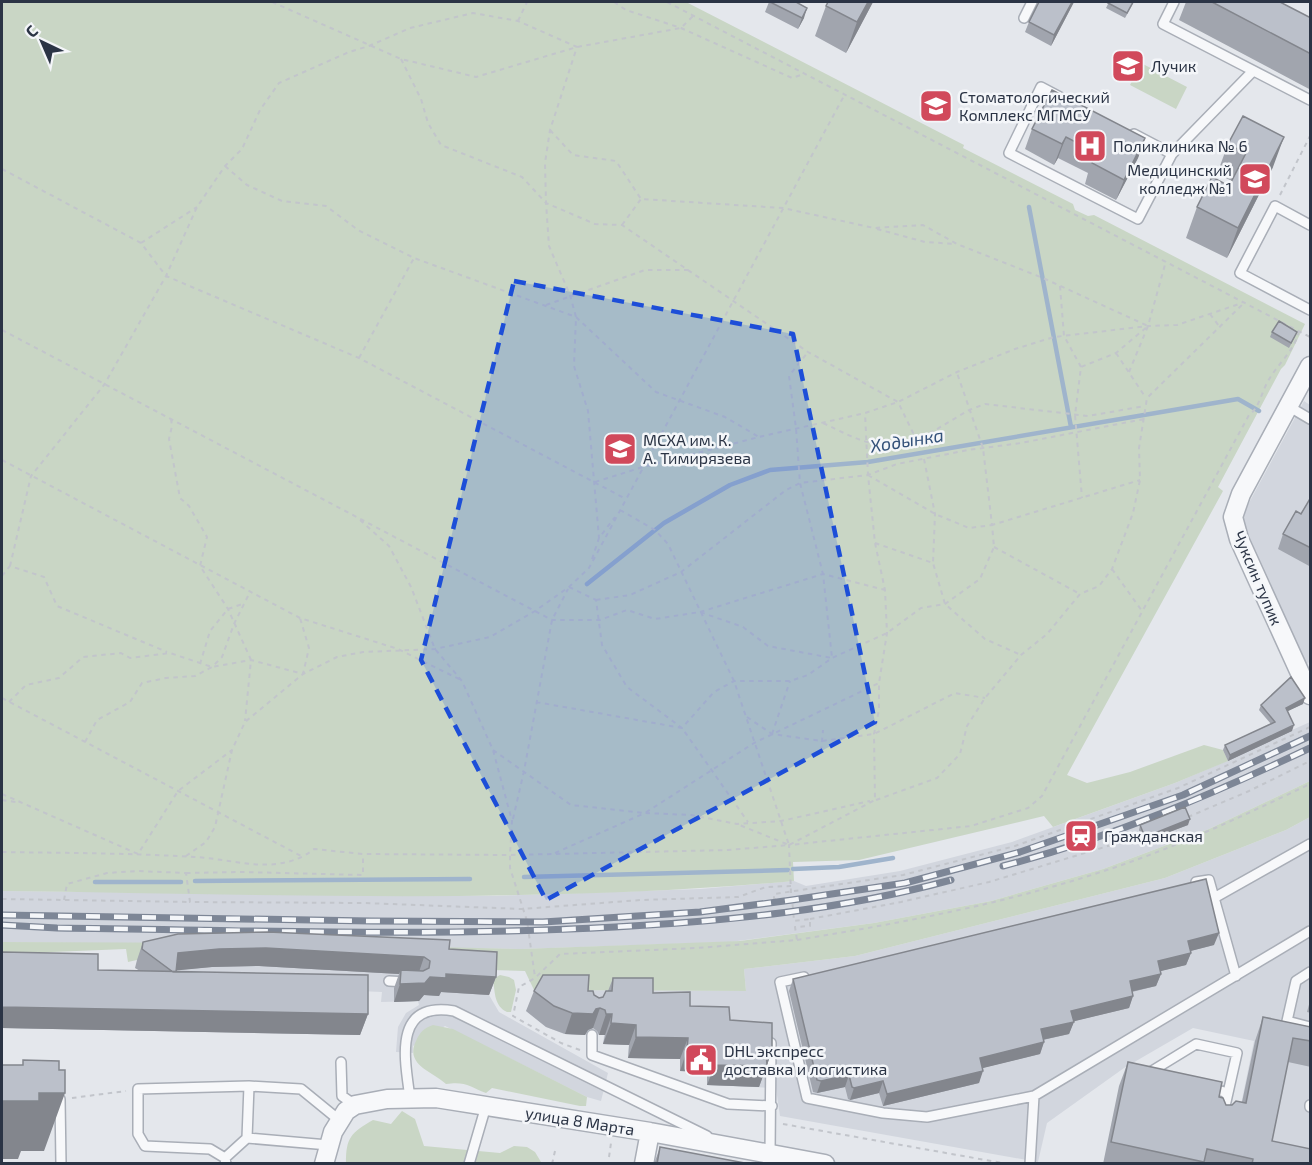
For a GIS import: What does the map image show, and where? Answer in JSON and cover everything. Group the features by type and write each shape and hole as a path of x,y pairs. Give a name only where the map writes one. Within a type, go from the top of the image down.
{"street":[{"name":"Чуксин тупик","path":"1311,366 1241,494 1233,517 1239,539 1311,695"},
{"name":"улица 8 Марта","path":"355,1105 387,1099 436,1098 650,1132 731,1149 825,1164"},
{"path":"326,1155 339,1120 355,1105"},
{"path":"644,1164 650,1132"}],"lane":[{"path":"1024,18 1032,2"},
{"path":"1174,2 1163,24 1311,100"},
{"path":"1071,103 1041,87 1009,153 1138,219 1172,154 1252,70"},
{"path":"1121,128 1172,154"},
{"path":"1311,225 1275,206 1240,273 1311,310"},
{"path":"1288,406 1311,419"},
{"path":"1214,898 1311,844"},
{"path":"1185,885 1209,879 1236,975"},
{"path":"814,974 780,982 807,1098 883,1113 927,1117 1034,1096 1311,931"},
{"path":"1311,972 1296,981 1287,1021 1311,1027"},
{"path":"389,981 417,982"},
{"path":"410,1098 405,1038 414,1021 438,1009 454,1011 731,1149"},
{"path":"592,1035 592,1055 728,1104 772,1106"},
{"path":"770,1154 771,1043"},
{"path":"1158,1076 1146,1074 1196,1044 1237,1053 1221,1123"},
{"path":"341,1062 342,1096 355,1105"},
{"path":"249,1086 247,1138 226,1161 210,1149 146,1146 138,1134 138,1089 249,1086 301,1089 339,1120"},
{"path":"1205,1087 1228,1093"},
{"path":"1030,1164 1034,1096"},
{"path":"49,1100 60,1099 61,1164"},
{"path":"469,1164 486,1106"},
{"path":"247,1138 326,1155"}],"path":[{"path":"272,2 401,59 476,77 578,47 681,28 694,15"},
{"path":"518,21 527,2"},
{"path":"614,2 626,10 681,28 792,78 805,73"},
{"path":"667,2 1311,337"},
{"path":"2,576 10,566 31,476 104,385 166,276 197,207 225,166 242,150 260,110 279,84 349,52 410,28 473,13 518,21 578,47"},
{"path":"578,47 550,130 545,163 546,203 549,246 570,295 576,317 574,366 588,411 599,538"},
{"path":"401,59 422,99 428,123 441,145 522,177 546,203 595,224 622,225 808,352 898,402 917,441"},
{"path":"245,722 303,674 336,657 398,649 435,649 490,637 535,611 569,587 589,568 845,94"},
{"path":"550,130 573,155 616,161 641,199"},
{"path":"1275,206 1311,136"},
{"path":"225,166 247,185 282,201 326,206 358,230 414,258 576,317 656,392 725,417 759,436"},
{"path":"2,169 141,243 166,276 359,358 626,499"},
{"path":"641,199 783,208 925,242 957,244"},
{"path":"622,225 641,199"},
{"path":"141,243 197,207"},
{"path":"874,228 923,225 957,244 1060,286 1148,326"},
{"path":"359,358 414,258"},
{"path":"1129,372 1148,326 1166,261"},
{"path":"545,305 645,270 690,270"},
{"path":"1060,286 1064,336 1081,367 1075,415 1082,498"},
{"path":"594,482 643,466 759,436 865,413 898,402 957,372 1015,349 1064,336 1148,326 1177,325 1245,302"},
{"path":"737,824 781,821 875,800 937,778 960,754 966,726 1021,655 1047,634 1080,594 1099,586 1112,569 1133,513 1140,480 1139,448 1147,398 1245,302"},
{"path":"1209,314 1219,327"},
{"path":"1081,367 1116,353 1148,326"},
{"path":"2,330 552,620 600,620 627,610 655,619 700,612 824,574 885,590"},
{"path":"2,852 209,857 277,864 303,857 314,849 363,854 510,855 728,850 971,826 1028,808 1042,796 1249,415 1255,411 1268,381 1290,350 1299,330"},
{"path":"808,352 789,376 800,483 824,574 832,658"},
{"path":"1116,353 1147,398"},
{"path":"682,728 714,692 734,681 790,681 808,675 832,658 887,633 921,609 945,604 980,579 994,547 992,525 983,448 957,372"},
{"path":"822,422 867,443 899,445 917,441 969,410 985,404 1088,416 1145,406"},
{"path":"865,413 874,543 885,590 887,633 879,682 879,710 874,734 875,800"},
{"path":"171,419 169,439 180,498 189,506 207,537 200,566 228,609 251,660 245,722 232,750 215,827 206,842 186,856"},
{"path":"569,587 596,600 630,595 681,572 786,490 800,483 868,476 897,464 1144,419"},
{"path":"924,459 935,514 933,562 945,604 985,639 1021,655"},
{"path":"2,460 300,618 398,649 462,681"},
{"path":"868,476 935,514 969,528 992,525 1140,480"},
{"path":"589,568 599,538 620,510"},
{"path":"620,510 655,531 668,544 734,681 789,845 791,893"},
{"path":"358,518 388,546 411,587 435,649 462,681 493,750 512,821"},
{"path":"874,543 933,562"},
{"path":"994,547 1080,594"},
{"path":"10,566 44,577 57,606 170,653 212,667 251,660 303,674"},
{"path":"1112,569 1142,612"},
{"path":"535,978 527,921 510,868 512,821 524,771 552,620 569,587"},
{"path":"85,742 97,720 130,702 142,682 195,676 212,667 222,657 234,624 250,592"},
{"path":"596,600 602,645 627,687 682,728 748,822"},
{"path":"200,664 210,631 228,609 245,603"},
{"path":"700,612 743,627 768,646 832,658"},
{"path":"300,618 309,648 303,674"},
{"path":"9,702 26,685 59,678 83,657 121,653 130,658 170,653"},
{"path":"772,734 790,681"},
{"path":"553,854 645,813 754,743 879,682"},
{"path":"747,716 772,734 822,741 874,734 955,693 986,698"},
{"path":"2,698 303,857"},
{"path":"536,702 682,728"},
{"path":"1147,835 989,882 901,903 810,919 794,921 792,898 774,899 774,894 903,875 1015,846 1178,788 1311,727"},
{"path":"821,751 823,730"},
{"path":"138,854 178,791 232,750"},
{"path":"493,750 571,805 645,813 691,815 737,824 789,845 875,800"},
{"path":"1188,817 1311,761"},
{"path":"592,1055 561,1042 513,1016 519,987 535,978 560,954 697,948 797,940 988,905 1105,871 1209,832 1311,784"},
{"path":"2,794 138,854"},
{"path":"2,800 19,803"},
{"path":"64,900 67,884 107,873 137,871 363,875 363,854"},
{"path":"186,873 190,902"},
{"path":"2,899 364,903 522,909 641,900 738,897 766,887 791,886"},
{"path":"797,940 795,927 810,926 810,919"},
{"path":"60,1099 138,1089"},
{"path":"771,1122 1008,1164"},
{"path":"609,1157 611,1143"},
{"path":"552,1164 555,1151"}],"highlighted area":[{"path":"514,281 793,334 875,722 546,900 421,660"}],"shaded area":[{"path":"1304,401 1310,405 1310,661 1304,667 1237,525"},
{"path":"1287,720 1292,730 1310,722 1310,781 1209,829 1103,869 991,901 874,923 730,942 521,949 2,942 2,891 496,896 700,889 794,881 806,886 900,871 1012,842 1175,783 1227,761 1223,750"},
{"path":"1310,817 1310,1163 1229,1163 1254,1041 1193,1028 1124,1068 1047,1123 1038,1162 780,1116 776,1088 707,1085 707,1073 680,1071 680,1059 628,1058 629,1045 603,1044 604,1035 564,1034 546,1027 526,1011 535,996 534,990 746,991 744,969 855,956 1165,878 1286,830"},
{"path":"262,950 491,970 489,995 499,1012 608,1073 601,1101 587,1097 445,1026 413,1046 413,1053 396,1052 398,1027 406,1013 419,1005 418,1001 381,1002 382,992 170,983 172,952"}],"green space":[{"name":"МСХА им. К. А. Тимирязева","path":"2,2 686,2 964,145 963,148 1073,204 1075,210 1088,216 1094,215 1305,324 1218,487 1223,491 1067,775 1087,783 1130,772 1204,745 1223,750 1228,761 1175,783 1053,827 1044,816 859,860 793,862 794,881 596,893 497,896 2,891"},
{"path":"1141,63 1187,87 1176,109 1130,85"},
{"path":"1310,781 1310,817 1286,830 1165,878 855,956 744,969 746,991 534,990 525,971 262,950 172,952 128,962 126,949 2,954 2,942 264,943 521,949 740,941 874,923 991,901 1103,869 1209,829"},
{"path":"500,975 514,980 516,990 511,1012 503,1009 496,998 493,979"},
{"path":"433,1025 453,1029 587,1097 586,1106 492,1088 486,1093 463,1084 446,1084 422,1067 414,1056 413,1049 419,1035"},
{"path":"402,1111 415,1119 424,1146 500,1153 514,1146 527,1147 535,1152 541,1162 538,1164 346,1163 347,1147 355,1132 373,1120 391,1124"}],"building":[{"path":"770,2 796,2 807,8 802,18"},
{"path":"828,2 868,2 857,22 826,6"},
{"path":"1039,2 1072,2 1054,35 1029,22"},
{"path":"1109,2 1133,2 1127,13"},
{"path":"1212,2 1280,2 1311,18 1311,54"},
{"path":"1052,90 1145,138 1124,180 1092,163 1097,153 1066,137 1062,144 1032,129"},
{"path":"1243,116 1284,137 1238,228 1197,207 1212,177 1229,186 1246,153 1228,144"},
{"path":"1279,321 1297,332 1291,343 1272,332"},
{"path":"1311,497 1311,548 1283,534 1296,511 1301,514"},
{"path":"1291,677 1305,698 1286,708 1294,725 1230,755 1225,745 1275,722 1261,705"},
{"path":"1185,807 1190,819 1145,837 1140,825"},
{"path":"1206,879 1219,933 1188,941 1191,953 1158,961 1161,974 1130,981 1133,996 1071,1011 1074,1022 1041,1029 1044,1042 980,1058 983,1071 887,1094 883,1081 854,1088 849,1075 817,1080 793,979"},
{"path":"268,932 450,940 449,949 497,952 496,977 446,974 446,978 430,977 425,983 400,984 401,970 423,971 429,968 430,961 424,957 266,948 178,953 176,972 173,972 142,949 143,942 178,934"},
{"path":"2,952 98,954 98,970 368,975 368,1014 2,1007"},
{"path":"543,975 589,975 588,991 593,991 594,995 599,998 603,997 606,991 612,991 613,978 653,978 653,993 690,992 690,1006 729,1007 730,1020 772,1023 772,1051 766,1051 767,1066 715,1065 715,1052 687,1050 688,1038 636,1037 636,1025 611,1023 612,1014 606,1014 605,1010 600,1008 596,1009 593,1014 572,1013 554,1006 534,991"},
{"path":"1263,1017 1311,1027 1311,1041 1293,1038 1272,1141 1311,1149 1311,1164 1252,1164 1253,1159 1207,1149 1204,1162 1111,1142 1128,1062 1222,1082 1219,1097 1223,1098 1226,1105 1232,1105 1236,1101 1246,1103"},
{"path":"23,1060 59,1061 59,1070 65,1070 65,1093 39,1093 39,1101 2,1101 2,1065 23,1065"},
{"path":"660,1147 750,1164 657,1164"}],"waterway":[{"path":"1029,207 1071,427"},
{"name":"Ходынка","path":"587,584 664,523 730,485 770,470 868,462 1238,399 1259,411"},
{"path":"793,869 839,867 893,858"},
{"path":"524,877 788,870"},
{"path":"195,881 470,879"},
{"path":"95,882 181,882"}],"railway":[{"path":"2,915 543,922 700,912 792,900 905,883 1020,852 1183,795 1310,736"},
{"path":"1003,866 1121,829 1310,748"},
{"path":"2,925 57,928 406,932 615,927 784,912 868,899 951,880"}],"place":[{"name":"Лучик","path":"1128,66"},
{"name":"Стоматологический Комплекс МГМСУ","path":"936,106"},
{"name":"Поликлиника № 6","path":"1090,146"},
{"name":"Медицинский колледж №1","path":"1255,179"},
{"name":"МСХА им. К. А. Тимирязева","path":"620,449"},
{"name":"Гражданская","path":"1081,836"},
{"name":"DHL экспресс доставка и логистика","path":"701,1060"}]}
